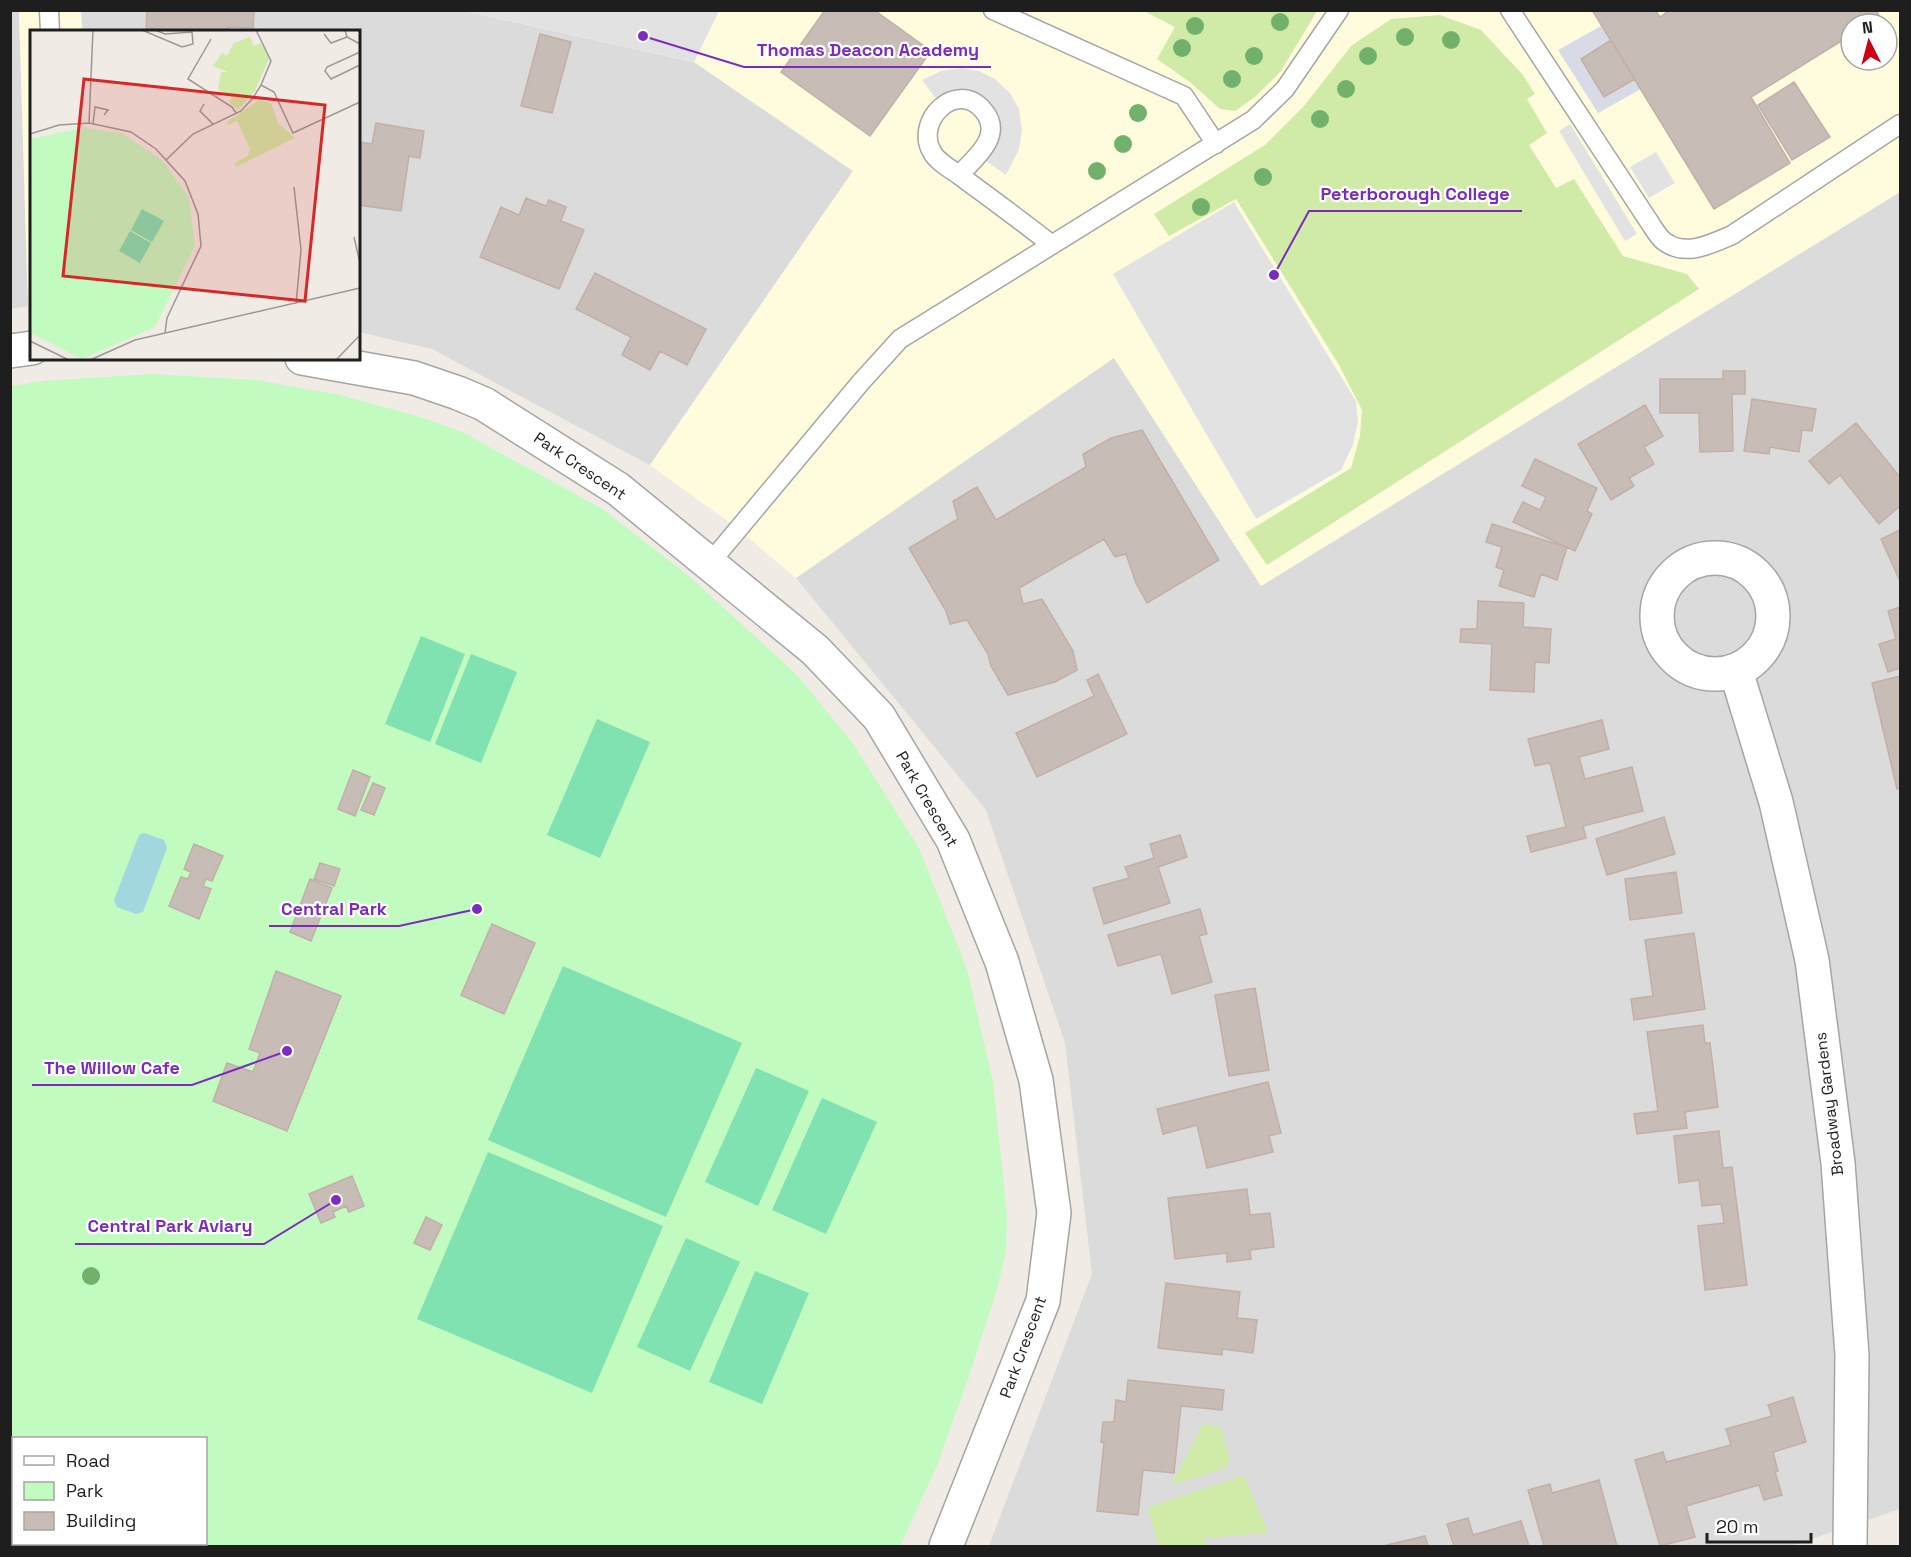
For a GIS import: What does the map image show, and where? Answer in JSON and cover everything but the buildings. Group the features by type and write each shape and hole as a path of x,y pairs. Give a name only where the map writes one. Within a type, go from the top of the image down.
{"street":[{"path":"10,351 30,348"},
{"name":"Park Crescent","path":"313,360 414,378 484,404 618,489 815,650 879,717 953,840 1002,962 1036,1080 1054,1213 1043,1301 946,1546"},
{"name":"Broadway Gardens","path":"1736,671 1776,802 1812,960 1838,1163 1852,1355 1850,1546"}],"lane":[{"path":"49,10 50,30"},
{"path":"993,10 1184,96 1216,144"},
{"path":"709,564 861,382 900,339 1253,120 1285,89 1339,10"},
{"path":"1510,10 1650,223 1664,242 1683,249 1705,247 1732,236 1900,124"},
{"path":"960,175 1052,245"}],"shaded area":[{"path":"19,10 28,306 11,309 10,11"},
{"path":"719,10 694,62 465,11"},
{"path":"19,11 81,11 82,30 30,30 30,306 28,306"},
{"path":"81,11 465,11 694,62 853,171 650,465 432,349 360,332 360,30 82,30"},
{"path":"465,11 1900,11 1900,192 1261,586 1114,358 796,578 733,525 650,465 853,171 694,62"},
{"path":"1601,26 1611,40 1581,59 1604,97 1635,79 1641,89 1598,113 1558,50"},
{"path":"962,68 979,71 995,79 1010,93 1019,109 1022,130 1019,149 1006,175 983,159 996,116 937,100 922,80 941,71"},
{"path":"1570,124 1637,234 1625,241 1559,131"},
{"path":"1656,152 1675,183 1649,198 1630,167"},
{"path":"1900,192 1900,1509 1791,1546 989,1546 1092,1274 1065,1043 986,810 796,578 1114,357 1261,586"},
{"path":"1234,202 1356,401 1358,421 1353,445 1341,470 1256,519 1113,274"}],"green space":[{"path":"1144,11 1317,11 1281,71 1255,97 1235,111 1220,109 1191,83 1157,59 1175,27"},
{"path":"1440,15 1481,30 1523,75 1535,94 1527,99 1547,133 1529,145 1556,188 1574,179 1623,256 1687,274 1699,289 1267,565 1245,533 1351,468 1360,436 1362,410 1339,365 1236,199 1169,236 1154,214 1265,145 1304,106 1351,46 1391,19"},
{"path":"153,374 256,380 340,395 424,418 462,432 601,508 689,576 796,674 852,742 919,848 967,969 993,1082 1007,1215 1006,1252 997,1289 970,1373 937,1466 900,1546 11,1546 11,386 40,381"},
{"path":"421,636 465,654 430,742 385,724"},
{"path":"471,654 517,672 481,763 435,744"},
{"path":"597,719 650,742 600,858 547,835"},
{"path":"563,966 742,1043 666,1217 488,1140"},
{"path":"756,1068 809,1091 758,1206 705,1182"},
{"path":"822,1098 877,1122 826,1234 772,1210"},
{"path":"488,1152 663,1226 592,1393 417,1319"},
{"path":"686,1238 740,1262 690,1371 637,1347"},
{"path":"755,1271 809,1293 762,1404 709,1382"},
{"path":"1203,1424 1220,1426 1230,1461 1224,1469 1171,1485"},
{"path":"1244,1475 1268,1533 1204,1538 1206,1546 1159,1546 1147,1508"}],"water":[{"path":"144,833 164,840 167,848 143,912 136,914 117,907 114,900 139,835"}],"place":[{"name":"Thomas Deacon Academy","path":"643,36"},
{"name":"Peterborough College","path":"1274,275"},
{"name":"Central Park","path":"477,909"},
{"name":"The Willow Cafe","path":"287,1051"},
{"name":"Central Park Aviary","path":"336,1200"}]}
